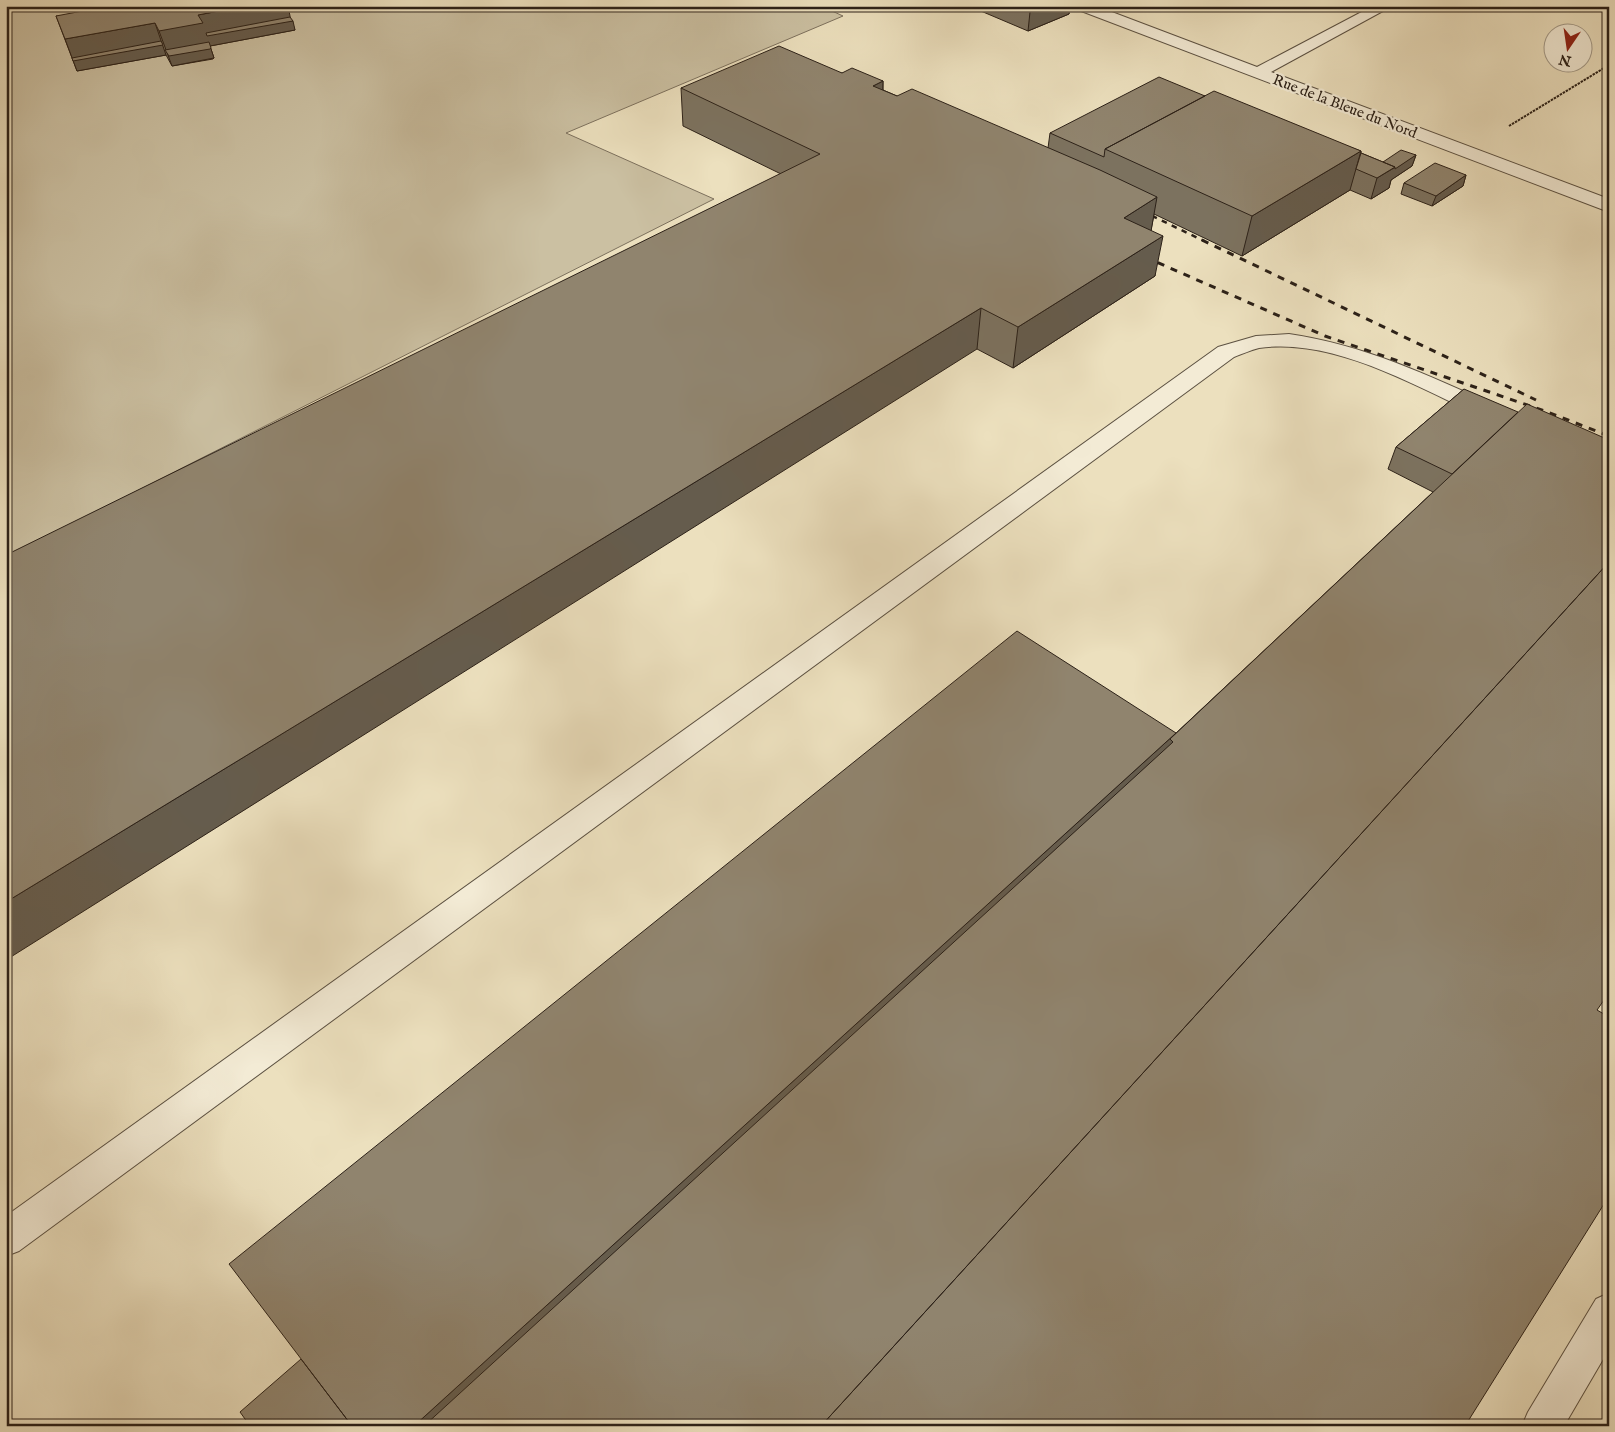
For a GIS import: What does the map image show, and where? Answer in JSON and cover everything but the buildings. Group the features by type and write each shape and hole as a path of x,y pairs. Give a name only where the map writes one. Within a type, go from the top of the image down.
{"street":[{"name":"Rue de la Bleue du Nord","path":"1081,6 1609,206"},
{"path":"1258,73 1385,6"},
{"path":"1587,198 1604,186"},
{"path":"6,1238 1226,352 1248,342 1262,340 1293,340 1328,346 1400,372 1508,420"},
{"path":"1542,1426 1609,1312"}],"path":[{"path":"1509,126 1609,65"}],"shaded area":[{"path":"6,6 821,6 843,16 566,133 714,199 6,557"}],"railway":[{"path":"1142,211 1204,241"},
{"path":"1202,240 1536,400"},
{"path":"1145,257 1325,336 1545,411 1609,436"}]}
